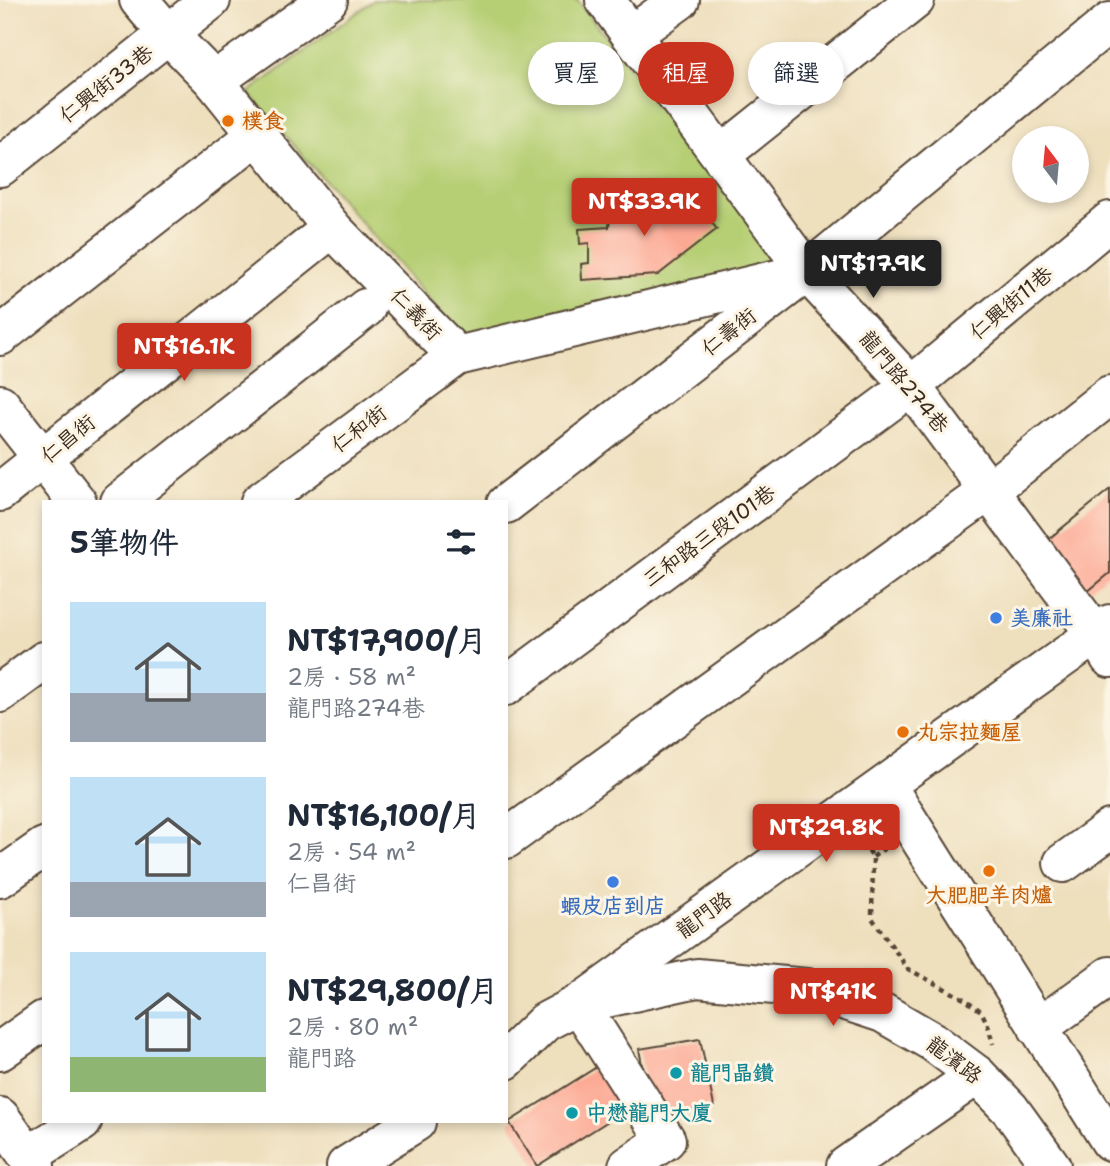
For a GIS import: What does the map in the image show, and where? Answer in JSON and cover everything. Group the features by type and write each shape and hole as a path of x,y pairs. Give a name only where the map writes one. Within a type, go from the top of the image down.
{"street":[{"name":"仁義街","path":"139,0 214,81 332,228 457,356 807,272"},
{"name":"仁興街33巷","path":"0,167 211,0"},
{"path":"214,81 328,0"},
{"name":"龍門路274巷","path":"605,0 633,34 807,272 912,386 1105,639"},
{"path":"633,34 680,0"},
{"path":"722,154 915,0"},
{"path":"1101,0 1110,12"},
{"name":"仁壽街","path":"508,502 807,272 1110,22"},
{"path":"0,336 258,134"},
{"name":"仁興街11巷","path":"912,386 1110,221"},
{"name":"仁昌街","path":"0,492 332,228"},
{"path":"123,500 366,308"},
{"name":"仁和街","path":"263,500 457,356"},
{"name":"三和路三段101巷","path":"508,685 912,386"},
{"path":"508,838 990,490 1110,395"},
{"path":"0,404 76,500"},
{"name":"龍門路","path":"508,1058 545,1022 579,1004 886,785 1105,639"},
{"path":"0,693 42,662"},
{"path":"886,785 1038,1028 1107,1129"},
{"path":"1063,863 1110,829"},
{"path":"0,878 42,848"},
{"path":"1038,1028 1110,976"},
{"name":"龍濱路","path":"579,1004 696,978 807,988 883,1013 933,1042 988,1062 1010,1110 1047,1165"},
{"path":"579,1004 666,1140 628,1166"},
{"path":"0,1051 42,1021"},
{"path":"846,1166 988,1062"},
{"path":"2,1123 32,1161 81,1123"},
{"path":"346,1166 414,1123"}],"path":[{"path":"873,857 872,918 908,970 966,1000 981,1012 993,1043 988,1062"}],"green space":[{"path":"374,0 577,0 610,42 528,42 528,105 624,105 624,61 638,79 638,105 658,105 785,268 464,340 248,93"}],"building":[{"path":"685,190 717,229 658,275 582,280 581,264 589,263 589,243 580,244 579,229 609,227 610,216 625,199 647,197 664,207"},
{"path":"1110,489 1110,573 1087,592 1045,542"},
{"name":"龍門晶鑽","path":"700,1039 714,1106 661,1117 648,1097 639,1049"},
{"name":"中懋龍門大廈","path":"608,1060 635,1104 537,1166 509,1122"}],"place":[{"name":"樸食","path":"228,121"},
{"name":"美廉社","path":"996,618"},
{"name":"丸宗拉麵屋","path":"903,732"},
{"name":"大肥肥羊肉爐","path":"989,871"},
{"name":"蝦皮店到店","path":"613,882"},
{"name":"龍門晶鑽","path":"676,1073"},
{"name":"中懋龍門大廈","path":"572,1113"}]}
